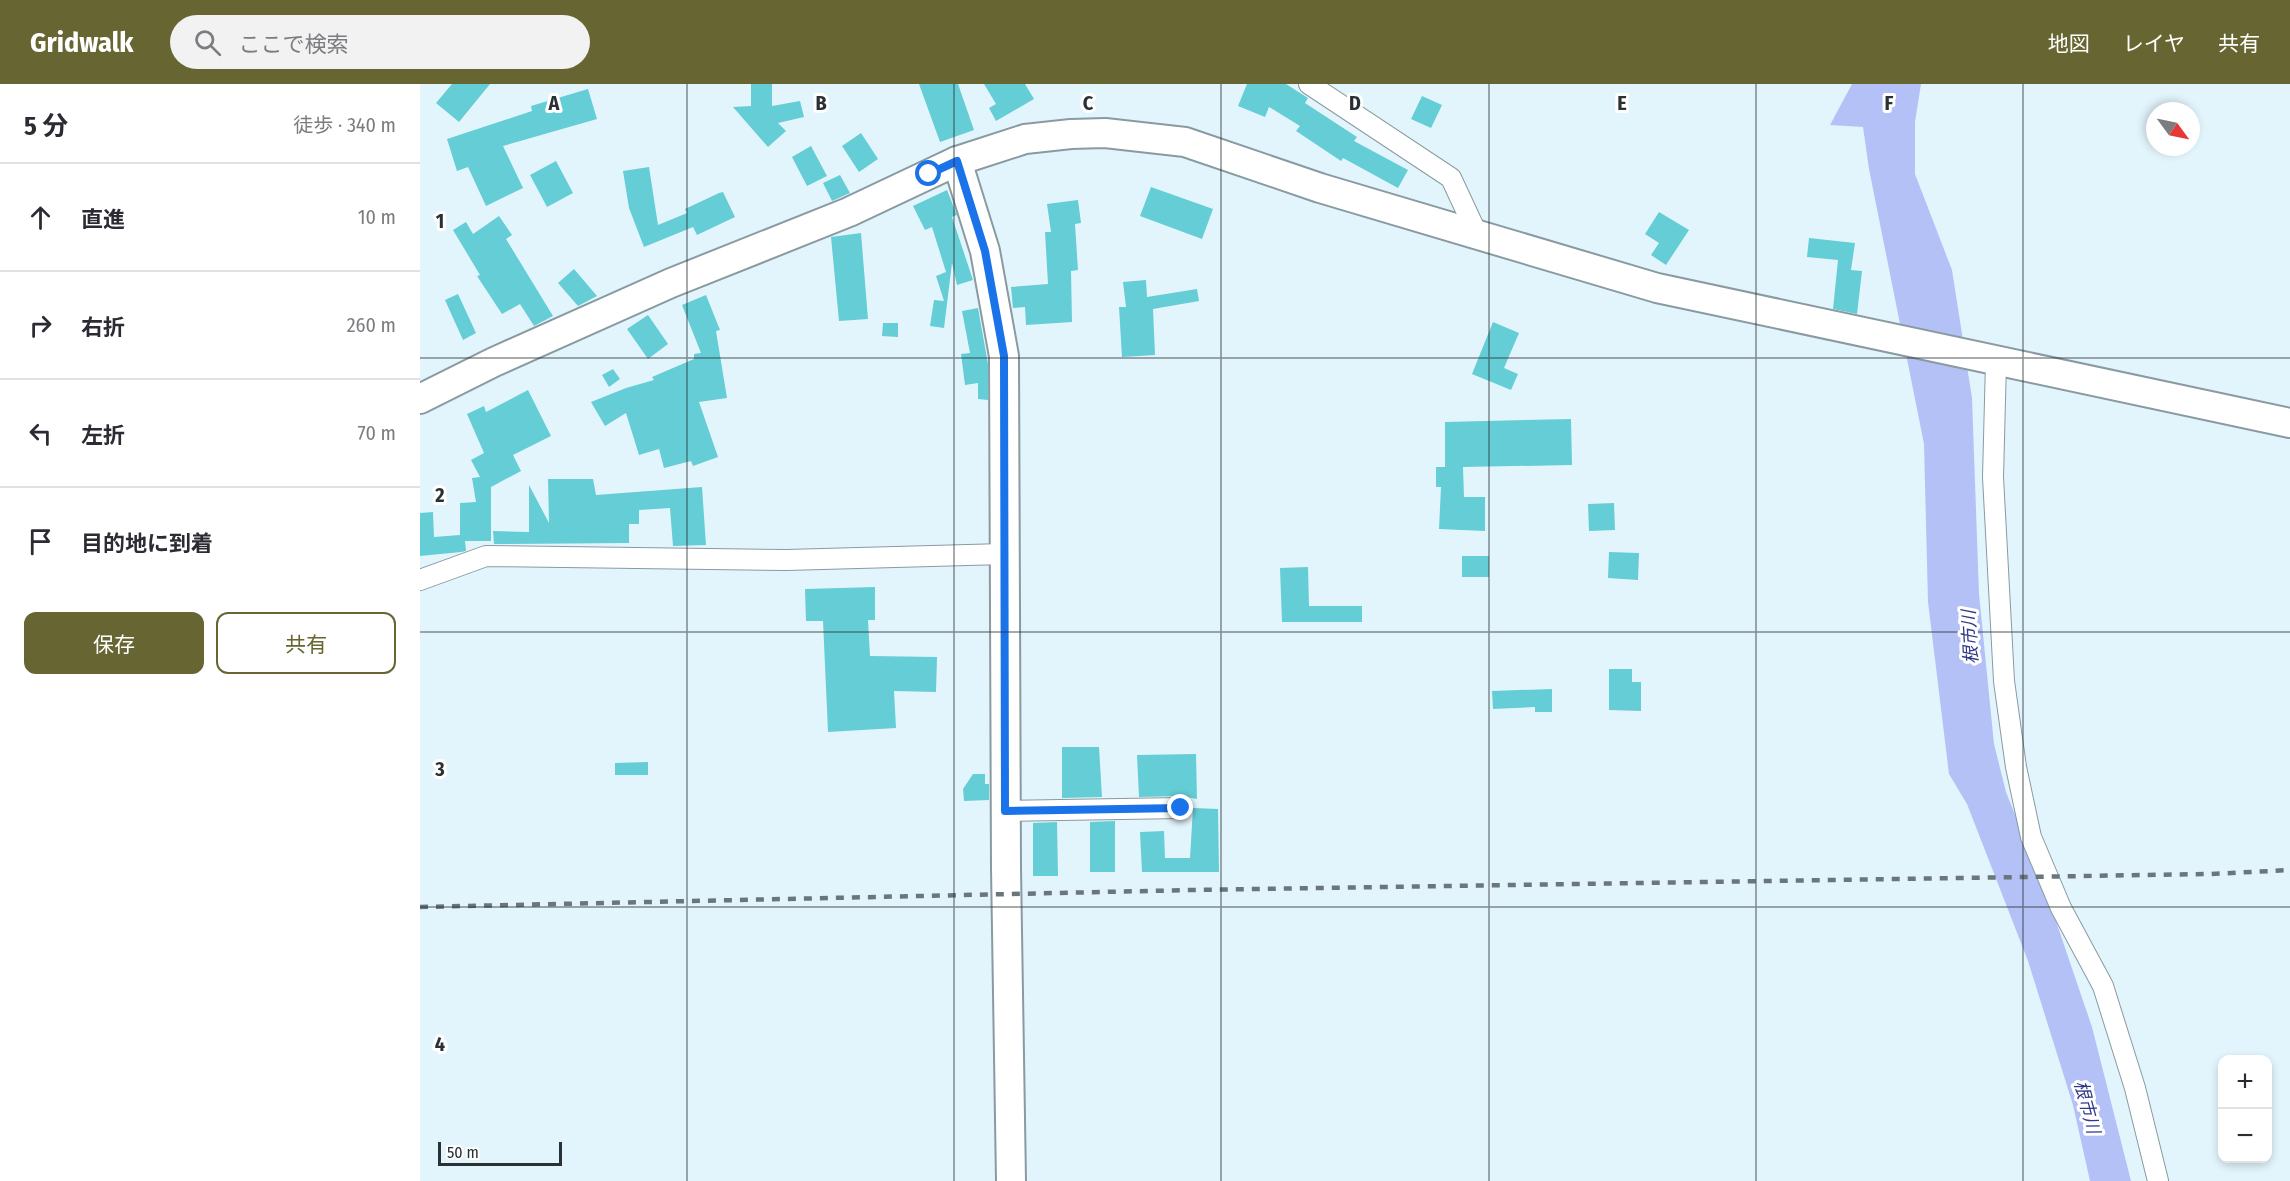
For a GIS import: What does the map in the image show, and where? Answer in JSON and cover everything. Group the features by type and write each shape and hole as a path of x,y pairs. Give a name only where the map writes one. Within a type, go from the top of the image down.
{"street":[{"path":"1309,84 1451,178 1478,236"},
{"path":"420,399 494,362 671,283 849,212 957,161 1025,139 1105,133 1185,142 1320,188 1657,288 2290,423"},
{"path":"957,161 985,251 1004,356 1005,811 1011,1181"},
{"path":"1988,360 2004,681 2016,767 2031,837 2061,908 2103,986 2135,1088 2158,1181"},
{"path":"420,580 486,556 786,560 1004,554"},
{"path":"1005,811 1181,808"}],"water":[{"name":"根市川","path":"1852,84 1921,84 1915,122 1915,174 1952,270 1972,398 1979,594 1994,744 2006,792 2046,892 2092,1027 2131,1181 2090,1181 2073,1105 2028,961 1967,804 1949,774 1928,602 1924,444 1869,169 1863,127 1830,125"}],"building":[{"path":"452,84 490,84 459,122 436,103"},
{"path":"751,84 772,84 772,106 800,101 804,117 778,123 786,131 768,147 733,107 751,106"},
{"path":"919,84 958,84 974,130 940,142"},
{"path":"984,84 1025,84 1034,99 996,121 989,108 996,104"},
{"path":"1247,84 1286,84 1308,98 1305,103 1357,137 1354,141 1408,170 1398,188 1343,158 1341,161 1296,131 1300,126 1269,107 1265,117 1238,106"},
{"path":"588,89 597,119 503,146 523,188 486,206 468,167 457,171 447,139 532,111 531,106"},
{"path":"1422,96 1442,105 1431,128 1411,119"},
{"path":"861,133 878,159 859,172 842,146"},
{"path":"811,146 827,176 807,186 792,157"},
{"path":"556,161 573,193 547,207 530,175"},
{"path":"649,167 658,225 687,213 685,209 723,192 735,217 697,235 693,227 644,247 629,208 623,171"},
{"path":"840,175 850,193 832,201 823,183"},
{"path":"1151,187 1213,209 1202,239 1140,216"},
{"path":"947,190 957,215 952,217 973,280 957,285 952,263 944,328 930,326 934,300 944,301 936,276 946,272 932,227 925,230 913,206"},
{"path":"1078,200 1081,223 1075,224 1078,270 1071,271 1072,322 1026,325 1025,307 1013,308 1011,287 1048,284 1045,232 1051,232 1047,204"},
{"path":"1659,212 1689,230 1666,265 1651,255 1659,243 1645,234"},
{"path":"499,216 512,235 506,239 553,316 534,326 520,304 502,314 477,276 480,275 453,230 466,222 473,234"},
{"path":"861,233 868,319 839,321 831,237"},
{"path":"1809,238 1855,243 1851,270 1862,271 1857,314 1833,309 1838,260 1807,257"},
{"path":"574,269 597,296 578,306 558,283"},
{"path":"1146,280 1147,297 1197,289 1199,301 1153,309 1155,355 1122,357 1119,307 1126,307 1123,282"},
{"path":"458,294 476,333 463,340 445,300"},
{"path":"706,295 720,330 716,331 727,398 699,402 718,457 693,466 691,461 664,468 659,449 639,455 626,413 605,426 591,402 654,380 652,377 694,359 694,354 701,353 682,305"},
{"path":"978,308 988,364 988,400 978,399 978,383 965,385 961,354 970,353 962,311"},
{"path":"648,315 668,344 648,359 627,329"},
{"path":"1493,322 1519,333 1504,368 1518,374 1511,390 1472,374"},
{"path":"883,323 898,323 898,337 882,336"},
{"path":"613,369 620,379 609,387 602,375"},
{"path":"528,390 551,436 513,455 521,471 491,487 491,541 465,541 466,551 420,556 420,513 433,512 434,537 460,535 460,503 476,502 472,478 480,477 471,460 484,453 467,414 484,406 486,412"},
{"path":"1571,419 1572,465 1463,467 1464,497 1485,497 1485,531 1439,529 1441,487 1436,487 1436,467 1445,467 1445,422"},
{"path":"548,479 593,479 596,495 702,487 706,545 673,546 670,508 639,510 639,524 629,524 629,543 494,544 493,531 529,532 529,485 549,523"},
{"path":"1614,503 1615,530 1589,531 1588,504"},
{"path":"1609,552 1639,553 1638,580 1608,578"},
{"path":"1462,556 1489,556 1489,577 1462,577"},
{"path":"1308,567 1309,606 1362,606 1362,622 1282,622 1280,568"},
{"path":"875,587 875,620 868,620 870,656 937,657 936,692 894,691 896,728 828,732 823,621 806,621 805,589"},
{"path":"1609,669 1632,669 1632,682 1641,682 1641,711 1609,710"},
{"path":"1552,689 1552,712 1535,712 1535,707 1493,709 1492,691"},
{"path":"1062,747 1099,747 1102,797 1062,798"},
{"path":"1196,754 1197,799 1181,796 1139,797 1137,755"},
{"path":"648,762 648,775 615,775 615,763"},
{"path":"973,774 985,774 985,784 989,784 989,800 964,801 963,789"},
{"path":"1193,808 1218,809 1219,872 1142,872 1140,832 1164,831 1165,858 1190,858"},
{"path":"1115,821 1115,872 1090,872 1090,822"},
{"path":"1057,822 1058,876 1033,876 1033,823"}],"railway":[{"path":"420,907 1193,890 2211,874 2290,870"}],"route":[{"path":"929,174 957,161 985,251 1004,356 1005,811 1181,808"}]}
